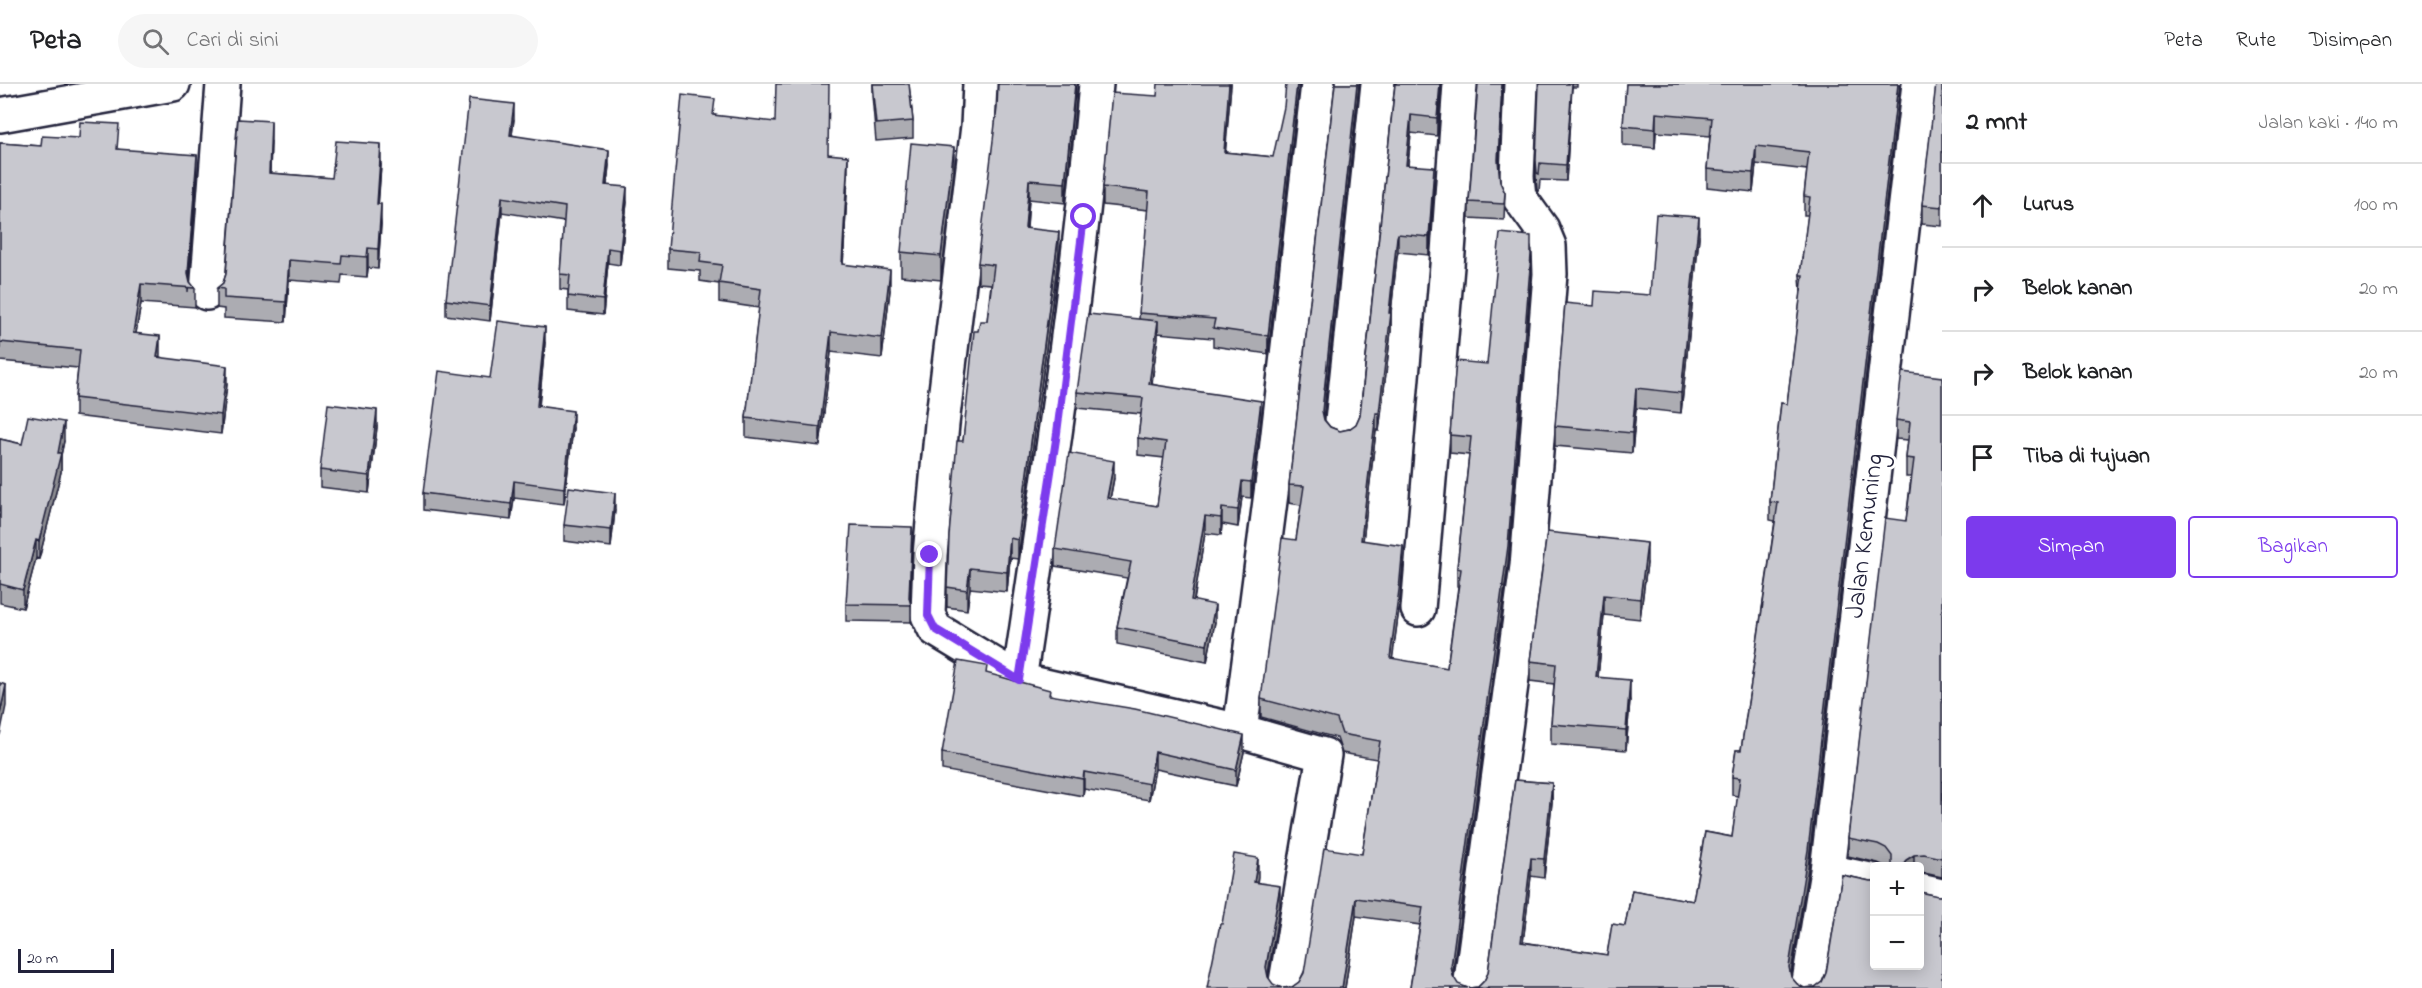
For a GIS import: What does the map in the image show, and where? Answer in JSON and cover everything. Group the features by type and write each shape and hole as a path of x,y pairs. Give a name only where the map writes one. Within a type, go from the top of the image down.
{"street":[{"path":"0,115 49,96 173,84"},
{"path":"207,293 223,84"},
{"path":"980,84 978,126 942,424 930,555 928,615 935,629 1019,680 1240,731 1324,755 1285,988"},
{"path":"1019,680 1058,422 1084,217 1096,84"},
{"path":"1240,731 1275,466 1318,84"},
{"path":"1341,431 1378,84"},
{"path":"1418,609 1460,84"},
{"path":"1470,988 1527,566 1550,274 1549,246 1542,229 1519,198 1516,177 1521,84"},
{"name":"Jalan Kemuning","path":"1808,988 1827,871 1919,84"},
{"path":"1827,871 1870,880"},
{"path":"1924,892 1942,896"}],"building":[{"path":"776,84 829,84 828,154 848,156 842,264 890,270 882,338 831,332 820,427 746,418 761,289 719,283 722,265 700,262 701,252 668,249 682,95 715,99 713,115 775,122"},
{"path":"872,84 909,84 913,121 876,124"},
{"path":"998,84 1075,84 1065,183 1029,180 1025,228 1059,232 1018,540 1010,538 1007,572 970,568 967,590 947,587 949,536 957,441 963,441 974,331 978,331 980,321 987,321 994,265 978,263"},
{"path":"1158,84 1229,84 1224,152 1273,157 1284,107 1286,84 1297,84 1268,336 1213,328 1215,319 1139,313 1149,192 1103,187 1112,93 1157,96"},
{"path":"1335,84 1357,84 1322,411 1324,420 1330,427 1340,431 1356,424 1360,415 1395,84 1440,84 1437,118 1411,115 1406,165 1434,167 1429,237 1398,234 1397,237 1389,313 1391,313 1361,540 1403,546 1390,658 1447,668 1461,569 1457,568 1471,437 1450,435 1456,361 1487,364 1500,233 1531,236 1508,546 1451,967 1458,984 1468,988 1410,988 1423,907 1356,898 1342,988 1283,988 1292,987 1299,982 1304,973 1324,848 1362,854 1380,741 1342,734 1337,719 1261,699 1282,538 1296,540 1304,486 1289,485"},
{"path":"1478,84 1502,84 1498,160 1500,182 1505,193 1504,204 1469,202"},
{"path":"1539,84 1572,84 1566,165 1540,163 1539,174 1536,160"},
{"path":"1626,84 1898,84 1808,850 1789,967 1791,977 1804,988 1469,988 1478,987 1488,973 1515,780 1552,783 1544,859 1531,858 1521,942 1607,955 1612,924 1625,926 1632,890 1693,901 1705,832 1732,837 1740,778 1732,777 1736,750 1741,750 1778,503 1770,502 1781,403 1787,404 1803,275 1800,275 1810,197 1804,196 1809,152 1756,146 1753,173 1707,169 1712,118 1656,113 1655,129 1623,126"},
{"path":"1936,84 1942,84 1942,207 1922,205"},
{"path":"469,99 514,104 510,135 609,150 605,185 627,187 620,250 608,248 603,300 568,296 570,275 560,274 565,207 502,197 490,306 446,300"},
{"path":"238,119 271,121 269,173 332,178 336,141 381,144 377,204 381,204 378,249 368,248 367,257 342,255 341,264 289,260 286,302 224,298 224,289 217,288 223,283 226,274"},
{"path":"80,122 119,124 117,149 197,155 188,273 190,282 195,288 141,284 133,333 160,336 157,357 227,366 221,415 75,398 80,350 0,342 0,143 41,146 42,136 79,138"},
{"path":"911,143 954,147 941,256 901,252"},
{"path":"1656,214 1699,217 1681,393 1636,388 1632,433 1555,426 1565,303 1594,306 1595,291 1650,295"},
{"path":"1088,314 1158,321 1149,384 1261,401 1251,482 1242,481 1238,510 1222,508 1221,518 1205,516 1191,600 1215,605 1207,645 1117,627 1131,562 1055,549 1069,453 1114,461 1107,498 1157,506 1166,442 1138,438 1143,398 1077,392"},
{"path":"498,321 545,327 537,406 573,411 564,488 514,481 511,504 423,493 439,371 490,378"},
{"path":"1902,372 1942,377 1942,858 1924,854 1914,855 1905,862 1892,862 1892,856 1886,848 1878,844 1848,838 1885,518 1906,521 1914,459 1906,458 1910,422 1896,420"},
{"path":"328,404 377,410 369,476 320,470"},
{"path":"28,416 64,422 58,453 61,453 39,541 36,540 23,590 0,584 0,439 22,444"},
{"path":"569,487 615,493 611,530 564,525"},
{"path":"851,525 912,527 909,598 911,605 846,604"},
{"path":"1547,532 1647,543 1640,599 1604,595 1596,677 1630,680 1626,730 1551,724 1556,664 1530,661"},
{"path":"958,661 987,666 986,673 1050,690 1049,695 1135,709 1244,735 1236,770 1155,752 1149,784 1084,772 1083,779 942,753"},
{"path":"0,683 6,685 0,714"},
{"path":"1234,854 1258,858 1254,882 1280,886 1266,967 1268,977 1273,984 1282,988 1207,988 1220,924 1222,924"},
{"path":"1842,875 1870,881 1870,970 1924,970 1924,893 1942,896 1942,988 1804,988 1815,987 1822,982 1826,973"}],"route":[{"path":"930,555 928,615 935,629 1019,680 1057,433 1084,217"}]}
